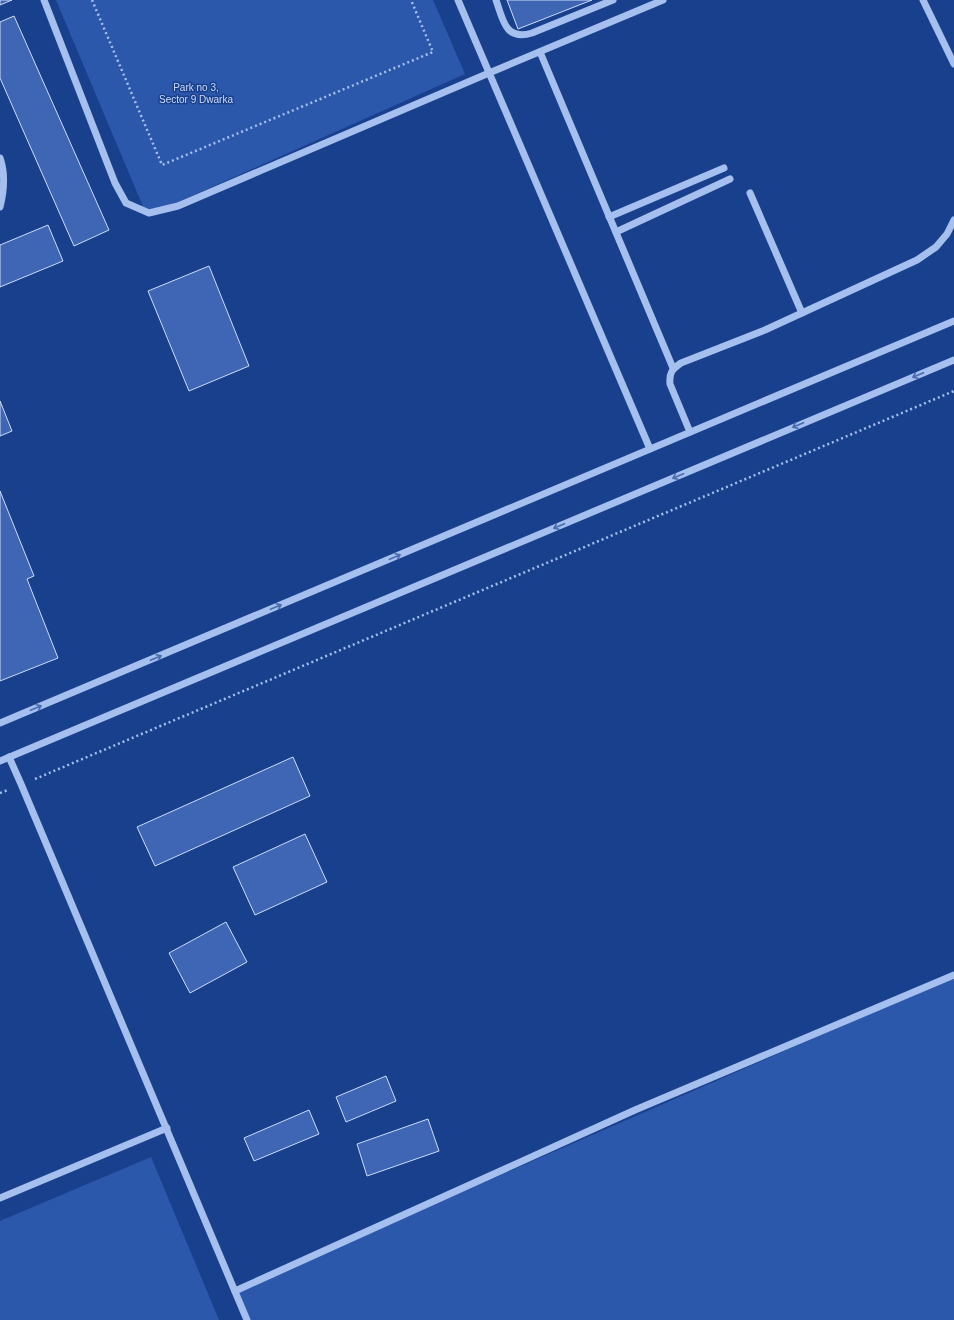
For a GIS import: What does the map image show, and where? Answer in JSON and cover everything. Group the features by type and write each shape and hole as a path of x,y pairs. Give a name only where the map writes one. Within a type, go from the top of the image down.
{"street":[{"path":"44,0 115,183 126,203 149,213 178,206 663,0"},
{"path":"458,0 650,449"},
{"path":"496,0 506,27 510,32 519,35 532,33 613,0"},
{"path":"923,0 954,64"},
{"path":"540,52 673,368"},
{"path":"0,158 4,168 4,186 0,208"},
{"path":"609,217 724,168"},
{"path":"616,232 730,179"},
{"path":"750,193 802,313"},
{"path":"690,432 670,384 669,376 673,368 681,363 765,330 917,260 936,247 954,220"},
{"path":"0,723 954,321"},
{"path":"0,761 954,360"},
{"path":"8,757 21,784 247,1320"},
{"path":"235,1291 635,1110 954,975"},
{"path":"0,1198 166,1128"}],"path":[{"path":"92,0 162,164 433,52 411,0"},
{"path":"0,793 954,391"}],"green space":[{"name":"Park no 3, Sector 9 Dwarka","path":"56,0 433,0 465,74 147,216"},
{"path":"954,977 954,1320 245,1320 235,1291"},
{"path":"151,1157 219,1320 0,1320 0,1221"}],"building":[{"path":"0,0 12,0 0,5"},
{"path":"507,0 592,0 518,29"},
{"path":"14,16 109,230 74,246 0,78 0,22"},
{"path":"48,225 63,261 0,287 0,245"},
{"path":"209,266 249,366 189,391 148,291"},
{"path":"0,401 12,431 0,436"},
{"path":"0,491 34,576 27,579 58,658 0,681"},
{"path":"293,757 310,796 155,866 137,827"},
{"path":"305,834 327,882 255,915 233,867"},
{"path":"226,922 247,962 190,993 169,953"},
{"path":"386,1076 396,1101 346,1122 336,1097"},
{"path":"309,1110 319,1134 254,1161 244,1138"},
{"path":"428,1119 439,1151 367,1176 357,1144"}]}
